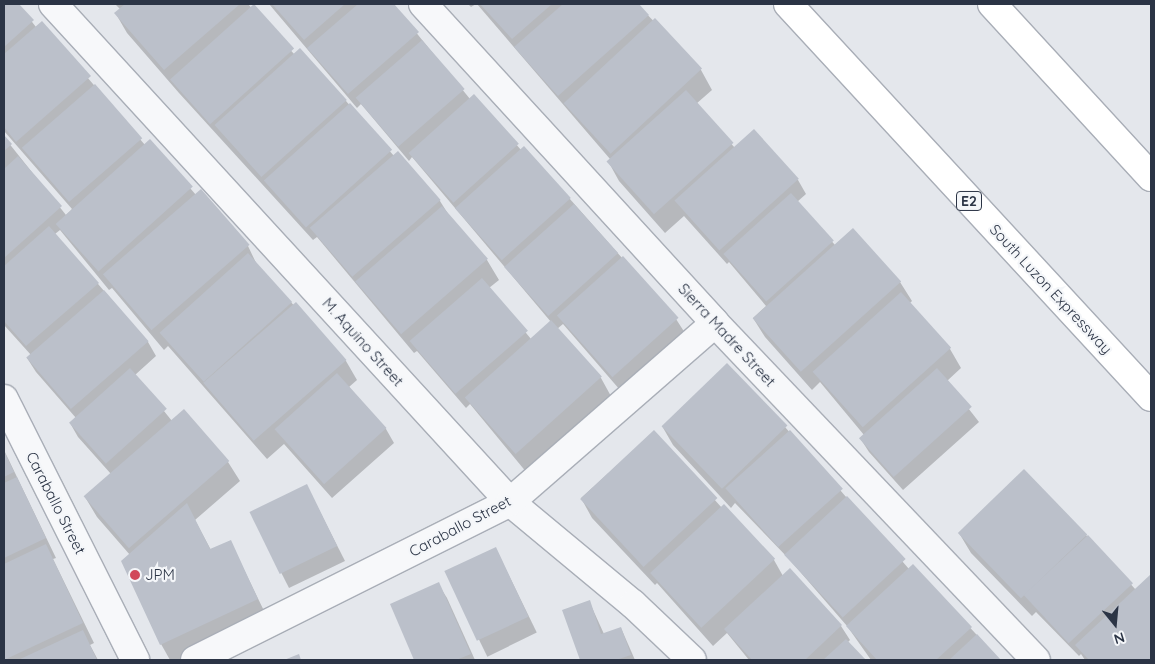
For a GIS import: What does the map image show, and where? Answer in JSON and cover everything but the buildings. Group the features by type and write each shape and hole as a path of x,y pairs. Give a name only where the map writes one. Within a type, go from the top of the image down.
{"highway":[{"name":"South Luzon Expressway","path":"788,4 1151,397"},
{"path":"992,4 1151,177"}],"street":[{"name":"M. Aquino Street","path":"54,4 510,502 632,604 692,660"},
{"name":"Sierra Madre Street","path":"423,4 715,323 1036,660"},
{"name":"Caraballo Street","path":"195,660 510,502 715,323"},
{"name":"Caraballo Street","path":"4,399 135,660"}],"place":[{"name":"JPM","path":"135,575"}]}
